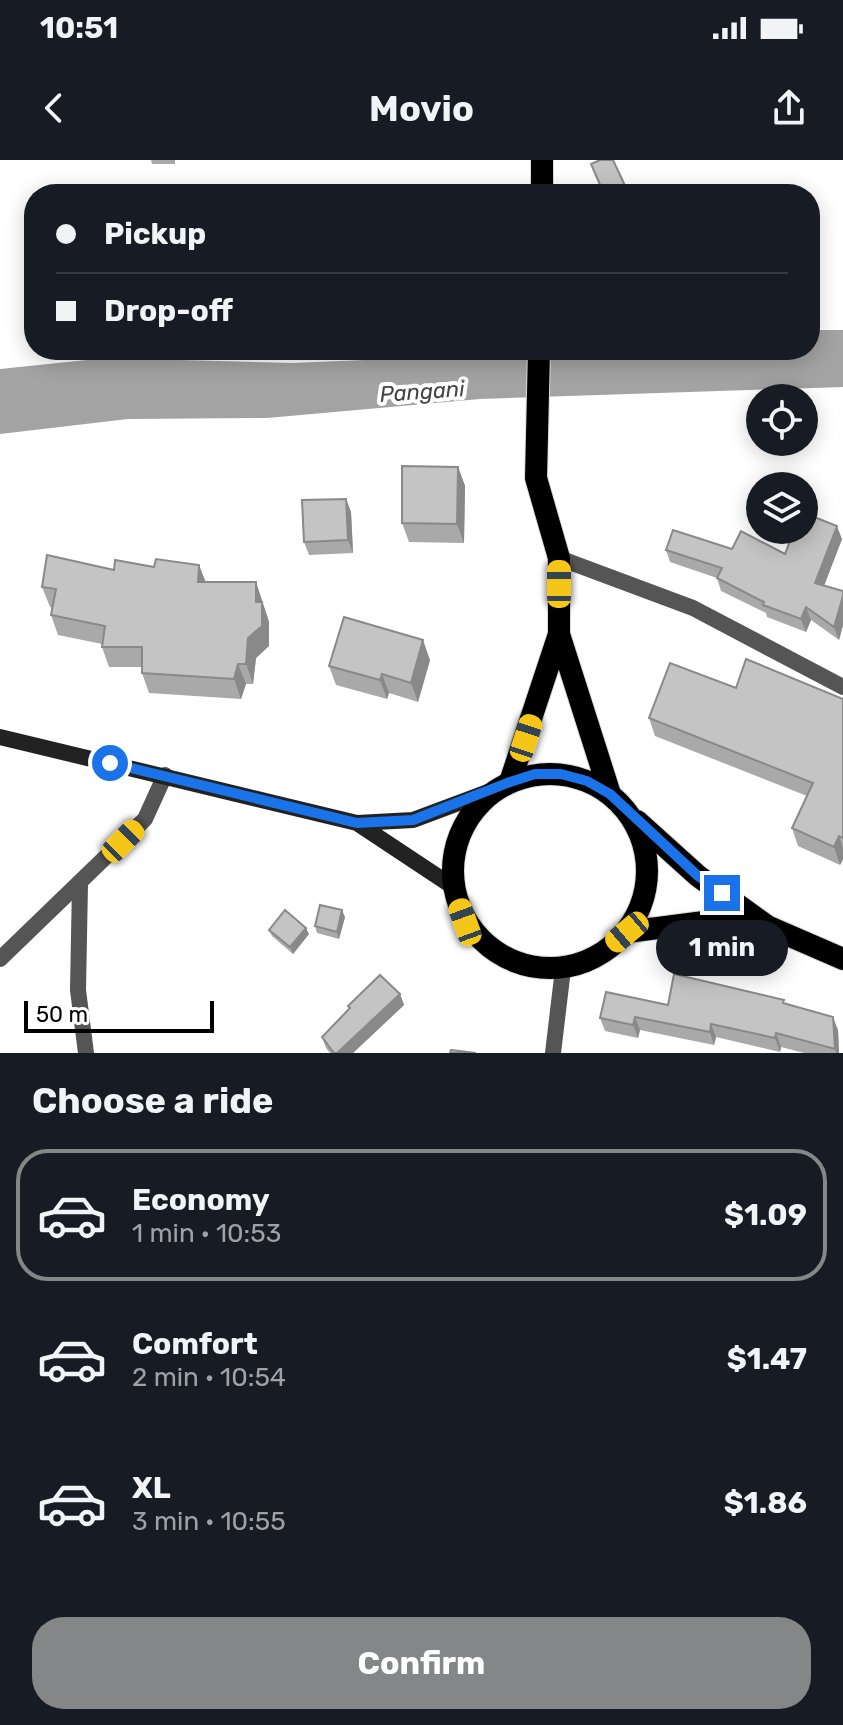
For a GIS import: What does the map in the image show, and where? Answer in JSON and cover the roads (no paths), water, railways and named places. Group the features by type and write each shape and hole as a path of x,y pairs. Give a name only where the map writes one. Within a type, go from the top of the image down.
{"highway":[{"path":"542,160 542,184"},
{"path":"539,360 536,478 559,558 559,634 610,794"},
{"path":"503,785 559,634"},
{"path":"631,816 644,844 648,875 642,905 627,932 598,957 563,969 525,966 491,950 465,922 452,886 454,849 469,815 503,785 535,774 561,774 587,781 610,794 698,876 767,926 843,959"},
{"path":"627,932 704,922 767,926"}],"main road":[{"path":"0,737 357,823 413,820 503,785"},
{"path":"357,823 452,886"}],"street":[{"path":"559,558 693,608 843,687"},
{"path":"0,959 145,819 165,775"},
{"path":"80,884 78,990 84,1051"},
{"path":"553,1053 563,969"}],"water":[{"name":"Pangani","path":"820,330 843,330 843,387 746,384 746,390 480,399 267,418 128,419 0,434 0,369 87,360 292,363 365,360 820,360"}]}
